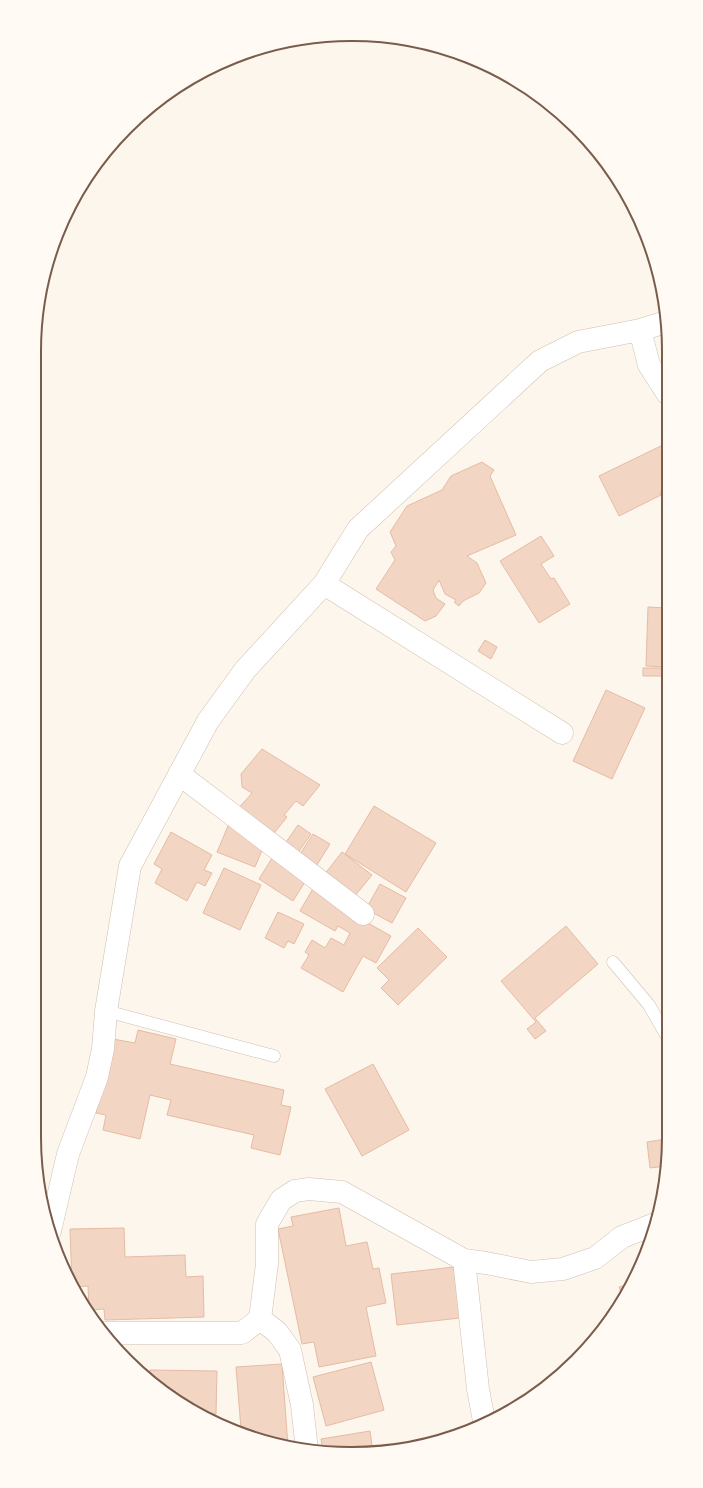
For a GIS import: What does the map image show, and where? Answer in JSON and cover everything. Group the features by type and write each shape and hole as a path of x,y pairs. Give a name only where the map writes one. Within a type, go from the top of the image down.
{"street":[{"path":"53,1220 68,1154 97,1077 103,1049 106,1011 130,866 208,721 245,670 324,584 358,529 540,361 578,342 640,330 660,324"},
{"path":"640,330 649,365 662,386"},
{"path":"324,584 562,732"},
{"path":"179,774 363,914"},
{"path":"111,1333 242,1333 260,1319 267,1264 267,1224 281,1200 295,1191 309,1189 342,1192 464,1260 486,1262 531,1272 563,1269 595,1258 622,1237 648,1227"},
{"path":"464,1260 478,1389 483,1417"},
{"path":"260,1319 277,1332 290,1350 302,1404 305,1443"}],"lane":[{"path":"613,962 649,1005 662,1028"},
{"path":"106,1011 274,1056"}],"building":[{"path":"662,445 661,495 619,516 599,476"},
{"path":"482,462 494,470 490,476 516,535 467,556 477,563 486,583 479,593 463,601 459,606 454,602 456,600 445,594 439,580 433,590 436,598 445,604 436,616 425,621 376,589 395,560 391,552 396,546 390,532 407,506 442,490 451,476"},
{"path":"541,536 554,556 541,564 551,579 554,578 570,604 539,623 500,561"},
{"path":"648,607 662,608 662,667 646,666"},
{"path":"485,640 497,647 491,659 478,651"},
{"path":"643,668 662,668 662,676 643,676"},
{"path":"606,690 645,708 612,779 573,761"},
{"path":"262,749 320,785 303,806 296,801 284,815 287,817 271,837 237,810 252,793 242,787 241,774"},
{"path":"374,806 436,843 406,892 345,854"},
{"path":"298,825 311,834 297,854 284,845"},
{"path":"228,826 266,841 255,867 217,852"},
{"path":"171,832 212,855 204,870 212,873 205,886 197,882 187,901 155,883 162,869 154,864"},
{"path":"313,834 330,844 315,868 298,857"},
{"path":"342,852 372,875 354,897 324,875"},
{"path":"274,855 308,877 293,901 259,879"},
{"path":"224,868 261,885 240,930 203,913"},
{"path":"380,884 406,898 392,923 366,909"},
{"path":"315,885 327,900 391,936 376,963 363,956 343,992 301,968 309,955 305,952 312,940 325,948 331,938 344,945 350,933 338,926 335,931 300,911"},
{"path":"278,912 304,924 294,944 288,941 284,948 265,938"},
{"path":"566,926 598,964 535,1018 546,1031 535,1039 527,1029 536,1022 501,981"},
{"path":"418,928 447,957 398,1005 381,988 389,980 377,968"},
{"path":"138,1030 176,1039 170,1064 284,1090 281,1105 291,1107 280,1155 251,1148 254,1135 167,1115 171,1100 150,1095 140,1139 103,1130 106,1115 96,1113 113,1039 135,1043"},
{"path":"373,1064 409,1130 362,1156 325,1089"},
{"path":"662,1140 660,1167 650,1168 647,1142"},
{"path":"339,1208 346,1246 367,1242 373,1269 379,1268 386,1303 366,1307 376,1356 319,1367 314,1342 302,1344 278,1229 293,1226 291,1217"},
{"path":"124,1228 125,1257 185,1255 186,1277 203,1276 204,1317 105,1320 104,1309 93,1310 89,1302 88,1286 80,1287 72,1270 70,1229"},
{"path":"454,1267 460,1318 397,1325 391,1274"},
{"path":"624,1286 621,1291 619,1287"},
{"path":"371,1362 384,1410 326,1426 313,1377"},
{"path":"282,1364 288,1440 252,1431 241,1426 236,1367"},
{"path":"150,1370 217,1371 216,1414 212,1414 179,1395 150,1373"},
{"path":"370,1431 372,1446 352,1447 322,1445 321,1439"}]}
